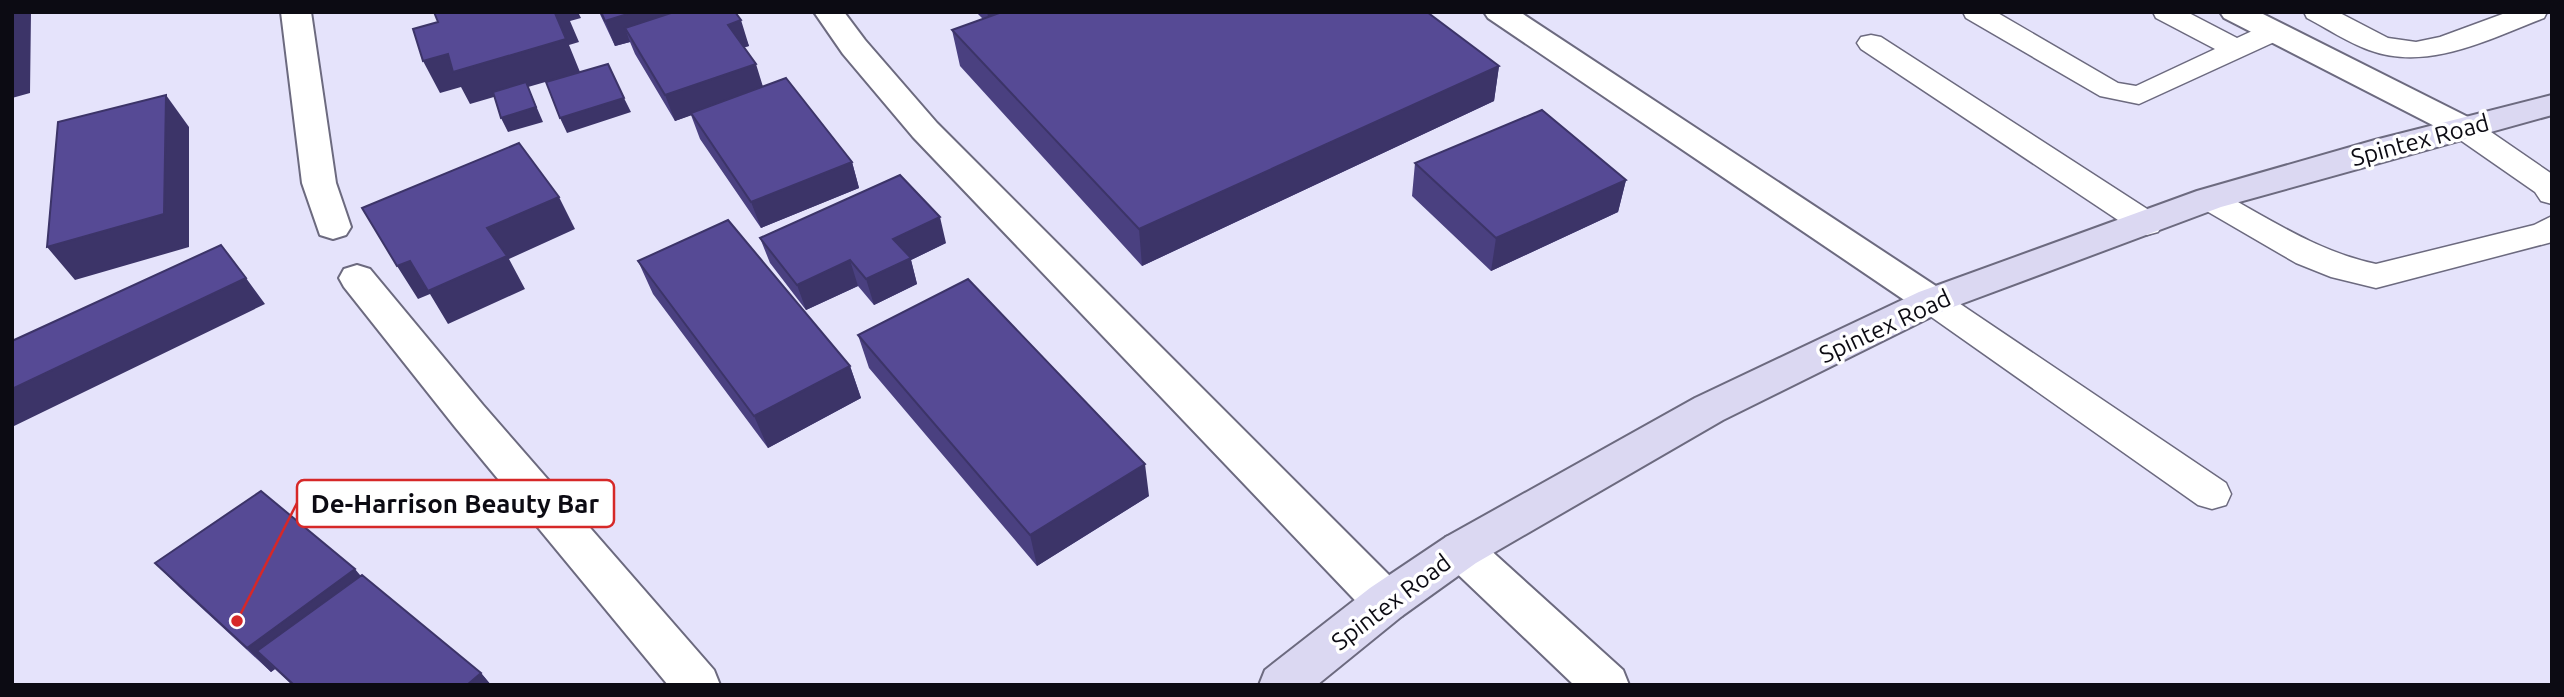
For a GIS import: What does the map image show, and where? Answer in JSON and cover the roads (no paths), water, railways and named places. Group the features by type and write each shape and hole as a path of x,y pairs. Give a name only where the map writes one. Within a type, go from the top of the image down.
{"main road":[{"name":"Spintex Road","path":"1282,685 1386,602 1461,550 1709,410 1932,301 2209,199 2552,105"}],"street":[{"path":"296,12 319,183 333,227"},
{"path":"829,12 925,130 1386,602"},
{"path":"1499,12 1932,301"},
{"path":"2235,12 2464,128"},
{"path":"357,278 469,416 697,685"},
{"path":"1461,550 1606,685"}],"lane":[{"path":"1976,12 2110,90 2139,95 2273,32"},
{"path":"2166,12 2237,49"},
{"path":"2317,12 2398,50 2426,50 2534,12"},
{"path":"1871,43 2147,224"},
{"path":"2464,128 2546,185 2552,194"},
{"path":"2209,199 2308,255 2343,269 2376,276 2545,233 2552,227"},
{"path":"1932,301 2212,494"}],"place":[{"name":"De-Harrison Beauty Bar","path":"237,621"}]}
